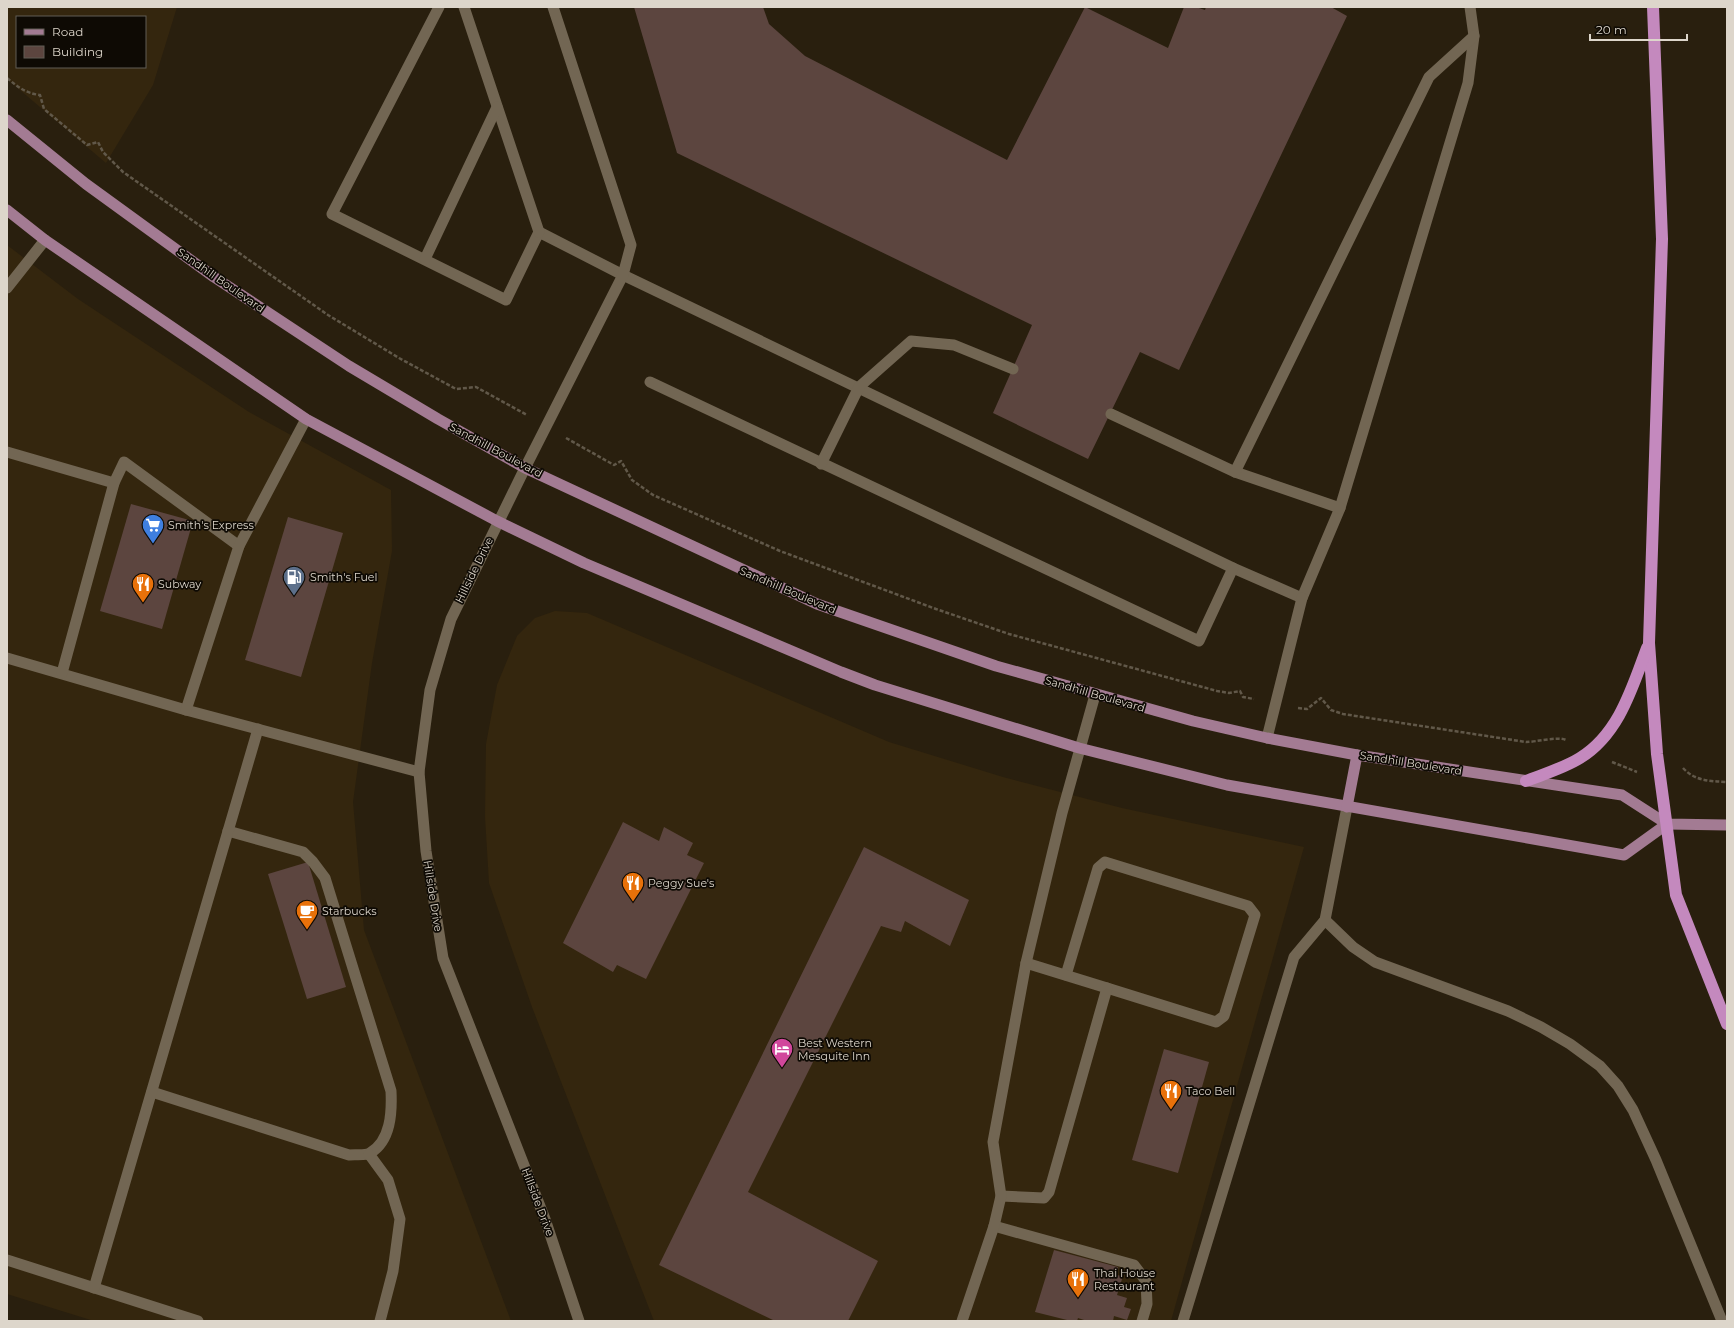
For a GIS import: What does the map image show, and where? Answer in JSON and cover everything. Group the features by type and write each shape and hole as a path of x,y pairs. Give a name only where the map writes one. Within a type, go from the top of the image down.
{"highway":[{"path":"1653,7 1662,239 1649,643 1657,754 1676,895 1727,1024"},
{"path":"1526,781 1580,759 1600,742 1624,710 1649,643"}],"main road":[{"path":"440,7 332,214 506,300 540,232"},
{"path":"464,7 540,232 623,275 859,387 1233,568 1302,598"},
{"name":"Hillside Drive","path":"553,7 631,245 623,275 546,426 451,619 430,690 419,772 426,851 443,958 545,1219 579,1321"},
{"path":"1267,738 1302,598 1340,508 1468,83 1474,36 1470,7"},
{"path":"1235,472 1429,77 1474,36"},
{"path":"425,259 497,107"},
{"name":"Sandhill Boulevard","path":"7,120 86,184 255,304 384,386 525,468 817,604 996,666 1095,695 1267,738 1357,755 1622,795 1667,824"},
{"path":"7,210 45,240 306,419 498,522 592,566 841,672 890,690 1079,748 1227,785 1624,855 1667,824 1727,826"},
{"path":"7,288 45,240"},
{"path":"821,464 859,387 911,341 954,345 1012,369"},
{"path":"650,382 821,464 1199,641 1233,568"},
{"path":"1111,414 1235,472 1340,508"},
{"path":"186,710 239,546 306,419"},
{"path":"7,452 114,484"},
{"path":"62,674 114,484 124,462 239,546"},
{"path":"7,658 186,710 419,772"},
{"path":"962,1321 994,1226 1001,1196 993,1142 1026,963 1062,813 1095,695"},
{"path":"94,1288 258,729"},
{"path":"1183,1321 1294,957 1325,920 1357,755"},
{"path":"152,1092 349,1155 369,1154 380,1144 389,1126 392,1114 391,1091 324,878 314,862 303,852 228,831"},
{"path":"1026,963 1216,1022 1224,1016 1255,915 1248,906 1105,862 1098,868 1066,975"},
{"path":"1325,920 1353,947 1375,962 1508,1011 1541,1027 1570,1044 1600,1066 1618,1086 1633,1110 1656,1160 1722,1321"},
{"path":"1001,1196 1044,1198 1049,1192 1107,988"},
{"path":"369,1154 388,1180 400,1219 393,1271 380,1321"},
{"path":"994,1226 1134,1265 1146,1281 1147,1304 1142,1321"},
{"path":"7,1260 198,1321"}],"path":[{"path":"7,78 20,89 28,93 40,95 44,109 87,145 98,142 103,152 123,172 328,315 399,358 456,389 476,387 614,465 620,461 632,480 653,495 780,550 936,609 1009,634 1217,691 1229,693 1240,691 1243,697 1275,705 1307,709 1321,698 1331,710 1343,714 1526,742 1537,742 1560,737"},
{"path":"1681,766 1689,774 1700,780 1727,782"}],"shaded area":[{"path":"7,7 177,7 153,85 106,163 7,79"},
{"path":"7,245 78,299 249,412 391,490 392,551 372,663 353,802 364,930 511,1321 94,1321 7,1294"},
{"path":"555,611 587,613 889,742 1003,777 1122,808 1304,847 1171,1321 654,1321 532,1007 489,883 485,817 486,744 497,685 517,636 535,618"}],"building":[{"path":"634,7 763,7 769,24 805,56 1007,160 1085,7 1168,48 1184,7 1196,7 1205,10 1206,7 1331,7 1347,16 1179,370 1140,352 1088,459 993,413 1032,325 677,153"},
{"name":"Smith's Express","path":"131,504 193,521 162,629 100,611"},
{"name":"Smith's Fuel","path":"288,517 343,533 301,677 245,660"},
{"name":"Peggy Sue's","path":"623,822 659,841 664,827 693,843 687,855 704,863 646,979 617,965 613,972 563,943"},
{"name":"Best Western Mesquite Inn","path":"864,847 969,900 950,946 905,921 901,932 881,926 748,1192 878,1261 848,1321 775,1321 659,1265"},
{"name":"Starbucks","path":"308,862 346,987 307,999 268,874"},
{"name":"Taco Bell","path":"1164,1049 1209,1062 1178,1173 1132,1160"},
{"path":"1054,1250 1118,1267 1116,1275 1123,1276 1117,1295 1127,1298 1124,1307 1131,1309 1127,1320 1114,1316 1113,1321 1087,1321 1078,1318 1077,1321 1071,1321 1035,1312"}],"place":[{"name":"Smith's Express","path":"153,544"},
{"name":"Smith's Fuel","path":"294,596"},
{"name":"Subway","path":"143,604"},
{"name":"Peggy Sue's","path":"633,902"},
{"name":"Starbucks","path":"307,930"},
{"name":"Best Western Mesquite Inn","path":"782,1068"},
{"name":"Taco Bell","path":"1171,1110"},
{"name":"Thai House Restaurant","path":"1078,1298"}]}
